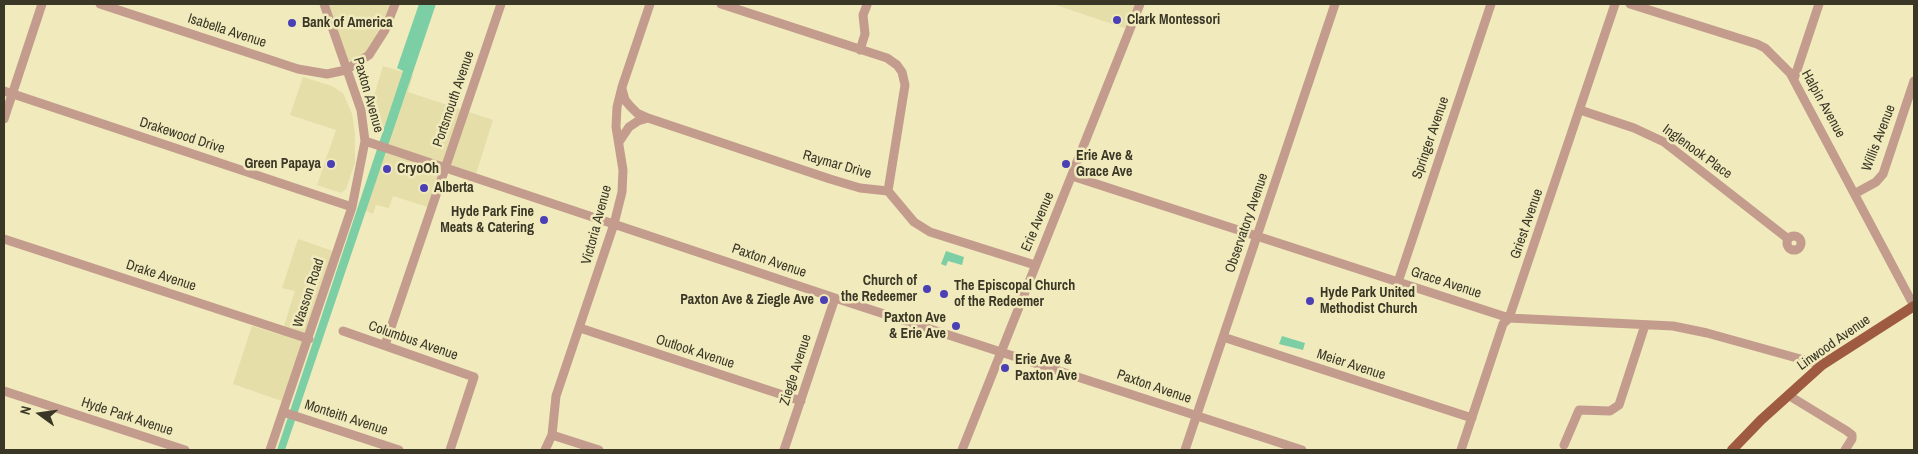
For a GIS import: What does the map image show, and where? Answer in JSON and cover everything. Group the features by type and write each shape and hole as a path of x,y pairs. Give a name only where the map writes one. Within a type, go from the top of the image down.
{"main road":[{"name":"Linwood Avenue","path":"1732,450 1788,395 1822,365 1914,306"}],"street":[{"path":"4,119 8,93 42,4"},
{"name":"Isabella Avenue","path":"100,4 309,72 327,74 346,70"},
{"name":"Paxton Avenue","path":"324,4 361,110 365,141 835,298 1302,450"},
{"path":"346,70 369,55 376,46 385,30 395,4"},
{"name":"Portsmouth Avenue","path":"385,345 501,4"},
{"name":"Victoria Avenue","path":"545,450 552,435 556,396 614,224 622,192 617,114 622,86 650,4"},
{"path":"721,4 893,62 904,78 888,191 914,222 930,232 1035,265"},
{"name":"Erie Avenue","path":"962,450 1140,4"},
{"name":"Observatory Avenue","path":"1186,450 1335,4"},
{"name":"Springer Avenue","path":"1398,282 1491,4"},
{"name":"Griest Avenue","path":"1461,450 1503,324 1509,318 1615,4"},
{"name":"Halpin Avenue","path":"1630,4 1765,48 1794,79 1856,193 1914,306"},
{"path":"1794,79 1819,4"},
{"path":"860,50 865,34 863,15 867,5"},
{"name":"Willis Avenue","path":"1856,193 1876,182 1883,174 1914,81"},
{"name":"Raymar Drive","path":"622,86 625,100 637,113 648,118 830,179 860,188 888,191"},
{"name":"Drakewood Drive","path":"8,93 352,206"},
{"name":"Inglenook Place","path":"1580,110 1634,128 1664,142 1787,238"},
{"path":"619,142 629,127 638,120 648,118"},
{"name":"Wasson Road","path":"270,450 309,339 352,206 365,141"},
{"name":"Grace Avenue","path":"1072,176 1509,318 1673,326 1696,330 1822,365"},
{"name":"Drake Avenue","path":"4,239 309,339"},
{"name":"Ziegle Avenue","path":"784,450 835,298"},
{"path":"1564,444 1579,410 1610,412 1619,405 1645,325"},
{"name":"Outlook Avenue","path":"580,328 801,401"},
{"name":"Columbus Avenue","path":"343,331 474,377 450,450"},
{"name":"Meier Avenue","path":"1223,337 1472,418"},
{"name":"Hyde Park Avenue","path":"4,391 185,450"},
{"path":"1788,395 1852,435 1852,439 1845,450"},
{"name":"Monteith Avenue","path":"283,412 399,450"},
{"path":"552,435 599,450"}],"shaded area":[{"path":"324,4 395,4 377,46 346,70"},
{"name":"Clark Montessori","path":"1053,4 1140,4 1130,30"},
{"path":"383,66 413,75 408,92 493,120 475,177 445,168 431,208 393,196 389,208 376,205 373,214 360,208 385,133 373,99"},
{"path":"303,77 332,86 343,93 352,114 355,133 355,163 346,189 341,193 317,185 336,130 290,115"},
{"path":"298,239 333,251 282,401 233,384 252,326 281,335 295,291 282,288"}],"green space":[{"path":"419,4 436,4 285,450 277,450 403,71 397,68"},
{"path":"946,251 964,257 962,265 948,261 946,266 941,264"},
{"path":"1282,336 1305,343 1303,350 1279,344"}],"place":[{"name":"Clark Montessori","path":"1117,20"},
{"name":"Bank of America","path":"292,23"},
{"name":"Green Papaya","path":"331,164"},
{"name":"Erie Ave & Grace Ave","path":"1066,164"},
{"name":"CryoOh","path":"387,169"},
{"name":"Alberta","path":"424,188"},
{"name":"Hyde Park Fine Meats & Catering","path":"544,220"},
{"name":"Church of the Redeemer","path":"927,289"},
{"name":"The Episcopal Church of the Redeemer","path":"944,294"},
{"name":"Paxton Ave & Ziegle Ave","path":"824,300"},
{"name":"Hyde Park United Methodist Church","path":"1310,301"},
{"name":"Paxton Ave & Erie Ave","path":"956,326"},
{"name":"Erie Ave & Paxton Ave","path":"1005,368"}]}
